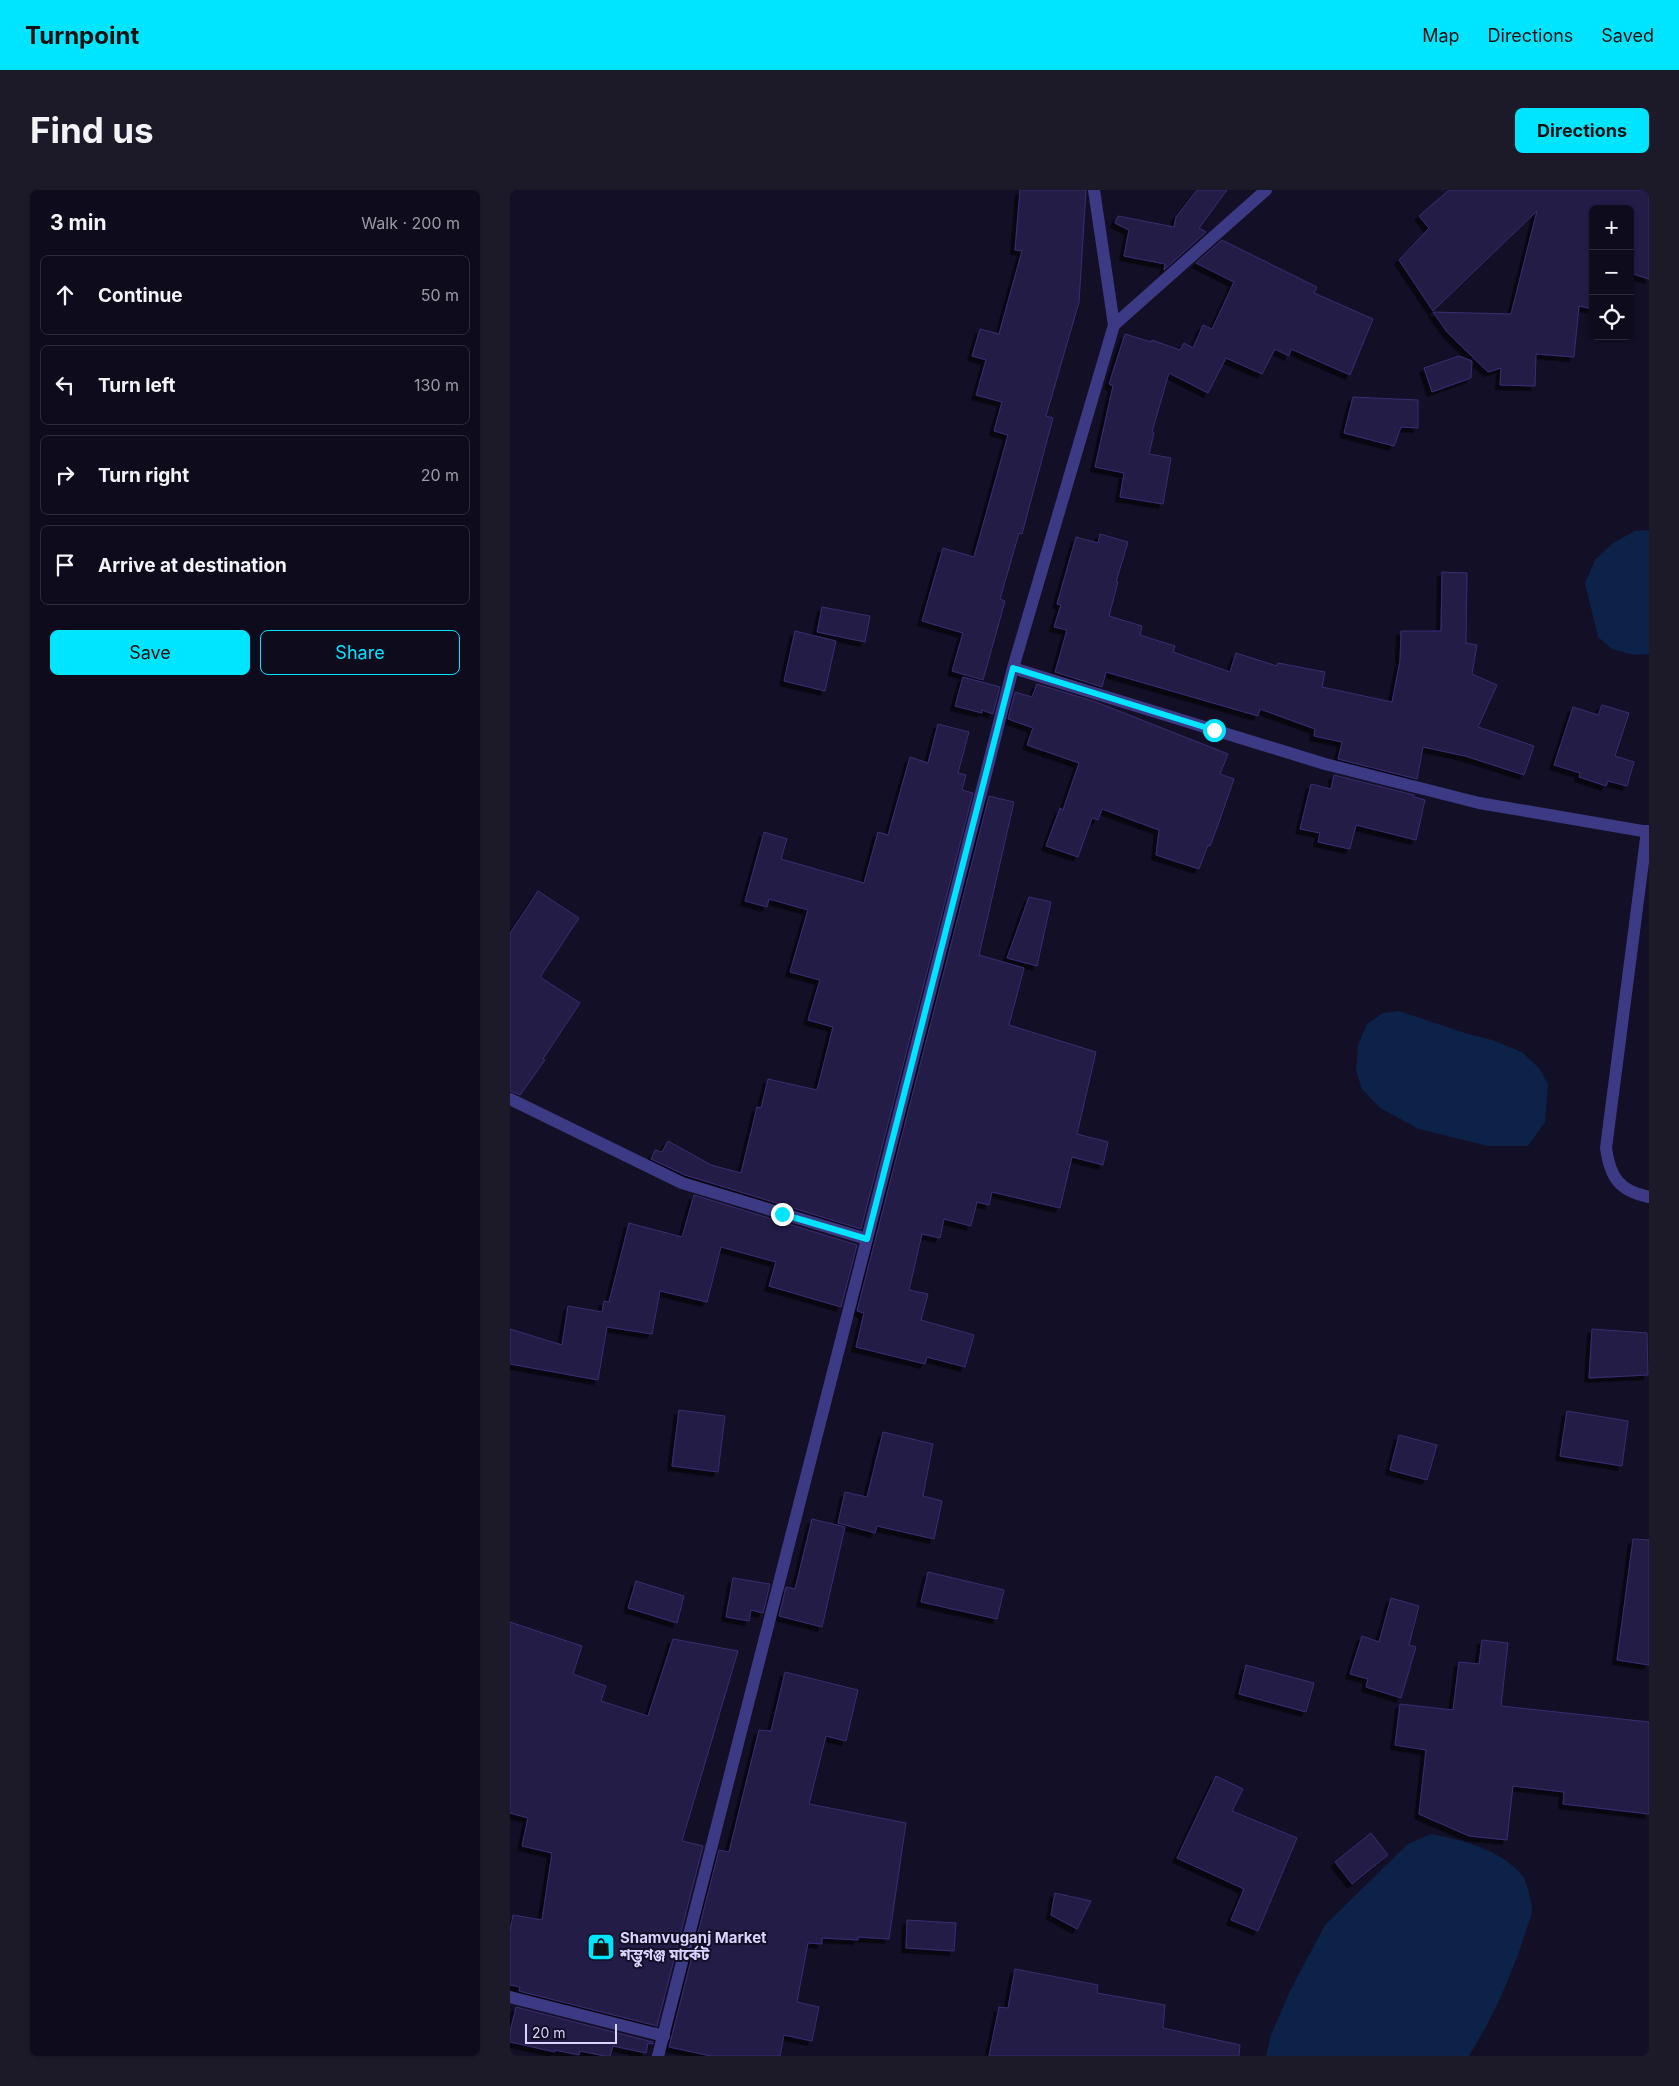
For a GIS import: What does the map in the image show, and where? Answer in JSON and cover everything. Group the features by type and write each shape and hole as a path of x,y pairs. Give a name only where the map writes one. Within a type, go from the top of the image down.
{"street":[{"path":"658,2056 1013,668 1114,325 1094,190"},
{"path":"1114,325 1266,190"},
{"path":"1013,668 1325,764 1479,803 1648,832 1606,1148 1608,1166 1618,1183 1635,1194 1649,1197"},
{"path":"510,1099 682,1183 867,1239"},
{"path":"510,1997 664,2036"}],"water":[{"path":"1649,530 1649,654 1633,655 1612,649 1598,637 1585,583 1595,560 1613,543 1635,531"},
{"path":"1399,1011 1492,1040 1522,1052 1539,1068 1548,1084 1545,1122 1528,1146 1488,1146 1419,1129 1380,1108 1362,1089 1356,1071 1358,1045 1367,1024 1383,1013"},
{"path":"1431,1834 1469,1843 1504,1859 1523,1876 1532,1906 1530,1920 1508,1980 1494,2011 1469,2056 1266,2056 1271,2035 1290,1991 1325,1925 1408,1844"}],"building":[{"path":"1020,190 1086,190 1079,302 1046,416 1053,418 1022,534 1019,533 1000,599 1005,601 983,680 952,671 963,633 922,621 943,548 974,557 1008,435 994,431 1002,402 976,395 986,360 972,356 980,329 999,334 1022,251 1015,250"},
{"path":"1197,190 1227,190 1199,228 1206,232 1164,270 1165,264 1124,256 1129,230 1115,223 1118,216 1174,227 1176,217"},
{"path":"1449,190 1649,190 1649,279 1634,274 1634,205 1589,205 1589,308 1579,306 1574,357 1536,354 1535,386 1500,385 1501,368 1488,372 1447,332 1433,312 1511,314 1537,211 1433,311 1399,260 1429,228 1419,216"},
{"path":"1222,240 1317,287 1314,293 1373,319 1350,375 1291,349 1289,356 1275,349 1262,374 1226,358 1208,393 1169,373 1152,432 1154,433 1149,454 1171,458 1163,504 1120,497 1124,473 1095,467 1113,386 1109,384 1125,334 1151,342 1152,340 1180,350 1184,343 1193,348 1203,325 1212,329 1234,282 1196,263"},
{"path":"1459,356 1472,361 1471,378 1432,392 1424,368"},
{"path":"1353,397 1418,400 1418,428 1401,427 1394,446 1344,433"},
{"path":"1100,534 1128,542 1116,582 1118,582 1109,616 1142,626 1140,635 1175,646 1173,652 1230,672 1236,653 1277,666 1278,663 1325,672 1322,687 1392,702 1400,661 1401,631 1441,631 1442,572 1467,573 1466,643 1477,645 1472,674 1497,685 1478,727 1534,746 1524,775 1465,756 1423,747 1417,779 1338,759 1342,742 1314,736 1315,729 1260,709 1258,716 1106,672 1102,687 1055,672 1067,630 1054,627 1061,605 1057,604 1076,537 1098,543"},
{"path":"822,607 870,616 865,642 817,632"},
{"path":"795,631 836,641 825,691 784,681"},
{"path":"963,677 1000,687 993,714 982,710 982,713 955,706"},
{"path":"1037,684 1096,702 1228,754 1220,774 1234,779 1210,846 1208,845 1199,869 1156,855 1159,830 1102,809 1098,820 1092,818 1078,857 1046,846 1060,808 1063,810 1079,763 1027,745 1033,728 1008,719 1015,692 1032,697"},
{"path":"1602,705 1629,713 1615,756 1634,762 1627,786 1608,781 1606,786 1579,777 1580,773 1554,765 1573,707 1598,715"},
{"path":"938,724 969,732 958,773 966,775 962,790 973,793 861,1229 685,1175 651,1159 655,1150 662,1152 668,1141 711,1165 741,1173 757,1107 761,1108 768,1079 817,1090 833,1027 808,1020 820,980 790,972 808,910 769,899 767,907 745,901 764,832 787,839 781,859 864,883 878,832 888,835 910,757 928,763"},
{"path":"1334,775 1414,795 1414,797 1425,800 1416,840 1356,825 1350,849 1318,842 1320,833 1300,829 1311,784 1331,789"},
{"path":"989,796 1014,802 979,955 1024,968 1009,1025 1096,1052 1077,1134 1108,1142 1103,1165 1072,1157 1060,1208 992,1192 989,1205 977,1202 971,1226 944,1219 940,1238 922,1234 909,1290 928,1294 921,1320 974,1335 965,1367 927,1357 925,1364 856,1347 864,1313 857,1311"},
{"path":"538,891 579,918 540,977 580,1003 543,1059 545,1060 520,1095 510,1091 510,933"},
{"path":"1029,897 1051,902 1037,966 1007,958"},
{"path":"694,1195 857,1245 841,1307 769,1286 776,1262 721,1247 707,1302 660,1291 652,1334 607,1327 598,1380 510,1364 510,1329 562,1345 568,1306 602,1312 604,1301 609,1302 629,1223 682,1237"},
{"path":"1592,1329 1647,1333 1648,1375 1589,1378"},
{"path":"679,1410 725,1416 718,1472 672,1466"},
{"path":"1567,1411 1628,1421 1622,1466 1560,1456"},
{"path":"883,1432 933,1444 923,1496 942,1501 934,1539 877,1526 875,1533 838,1523 845,1492 867,1497"},
{"path":"1399,1435 1437,1445 1427,1480 1390,1470"},
{"path":"812,1519 845,1527 822,1627 779,1616 786,1587 795,1589"},
{"path":"1633,1539 1649,1540 1649,1665 1617,1660"},
{"path":"928,1572 1004,1590 997,1619 921,1602"},
{"path":"733,1578 770,1584 763,1613 751,1610 749,1621 726,1617"},
{"path":"636,1581 684,1596 677,1623 628,1608"},
{"path":"1391,1598 1419,1606 1409,1645 1416,1647 1401,1698 1366,1687 1368,1679 1350,1674 1362,1636 1379,1642"},
{"path":"510,1622 582,1646 573,1674 606,1686 601,1701 648,1716 673,1639 738,1651 682,1841 703,1846 657,2026 519,1991 520,1987 510,1985 510,1931 513,1915 542,1920 552,1853 522,1846 528,1818 510,1813"},
{"path":"1482,1640 1508,1643 1501,1706 1649,1722 1649,1814 1563,1804 1564,1792 1513,1786 1507,1840 1469,1836 1419,1814 1426,1750 1395,1745 1400,1704 1453,1710 1459,1662 1479,1664"},
{"path":"1246,1665 1314,1683 1306,1712 1239,1694"},
{"path":"785,1672 858,1690 846,1741 826,1736 809,1804 906,1823 889,1939 858,1937 858,1940 822,1938 822,1944 808,1943 797,2002 819,2007 812,2041 784,2035 780,2056 711,2056 669,2047 719,1850 729,1852 759,1730 771,1731"},
{"path":"1216,1776 1243,1789 1232,1811 1297,1838 1258,1931 1231,1920 1244,1889 1177,1858"},
{"path":"1371,1833 1388,1855 1352,1884 1335,1862"},
{"path":"1055,1893 1091,1901 1077,1929 1051,1915"},
{"path":"907,1920 956,1923 954,1951 906,1948"},
{"path":"1015,1969 1098,1985 1097,1993 1165,2005 1163,2028 1240,2045 1239,2056 989,2056 999,2007 1008,2008"},
{"path":"516,2007 653,2042 653,2044 648,2043 646,2053 613,2046 610,2056 605,2056 580,2051 579,2055 555,2050 555,2052 510,2042 510,2032"}],"place":[{"name":"Shamvuganj Market শম্ভুগঞ্জ মার্কেট","path":"601,1947"}],"route":[{"path":"782,1214 867,1239 1013,668 1214,730"}]}
